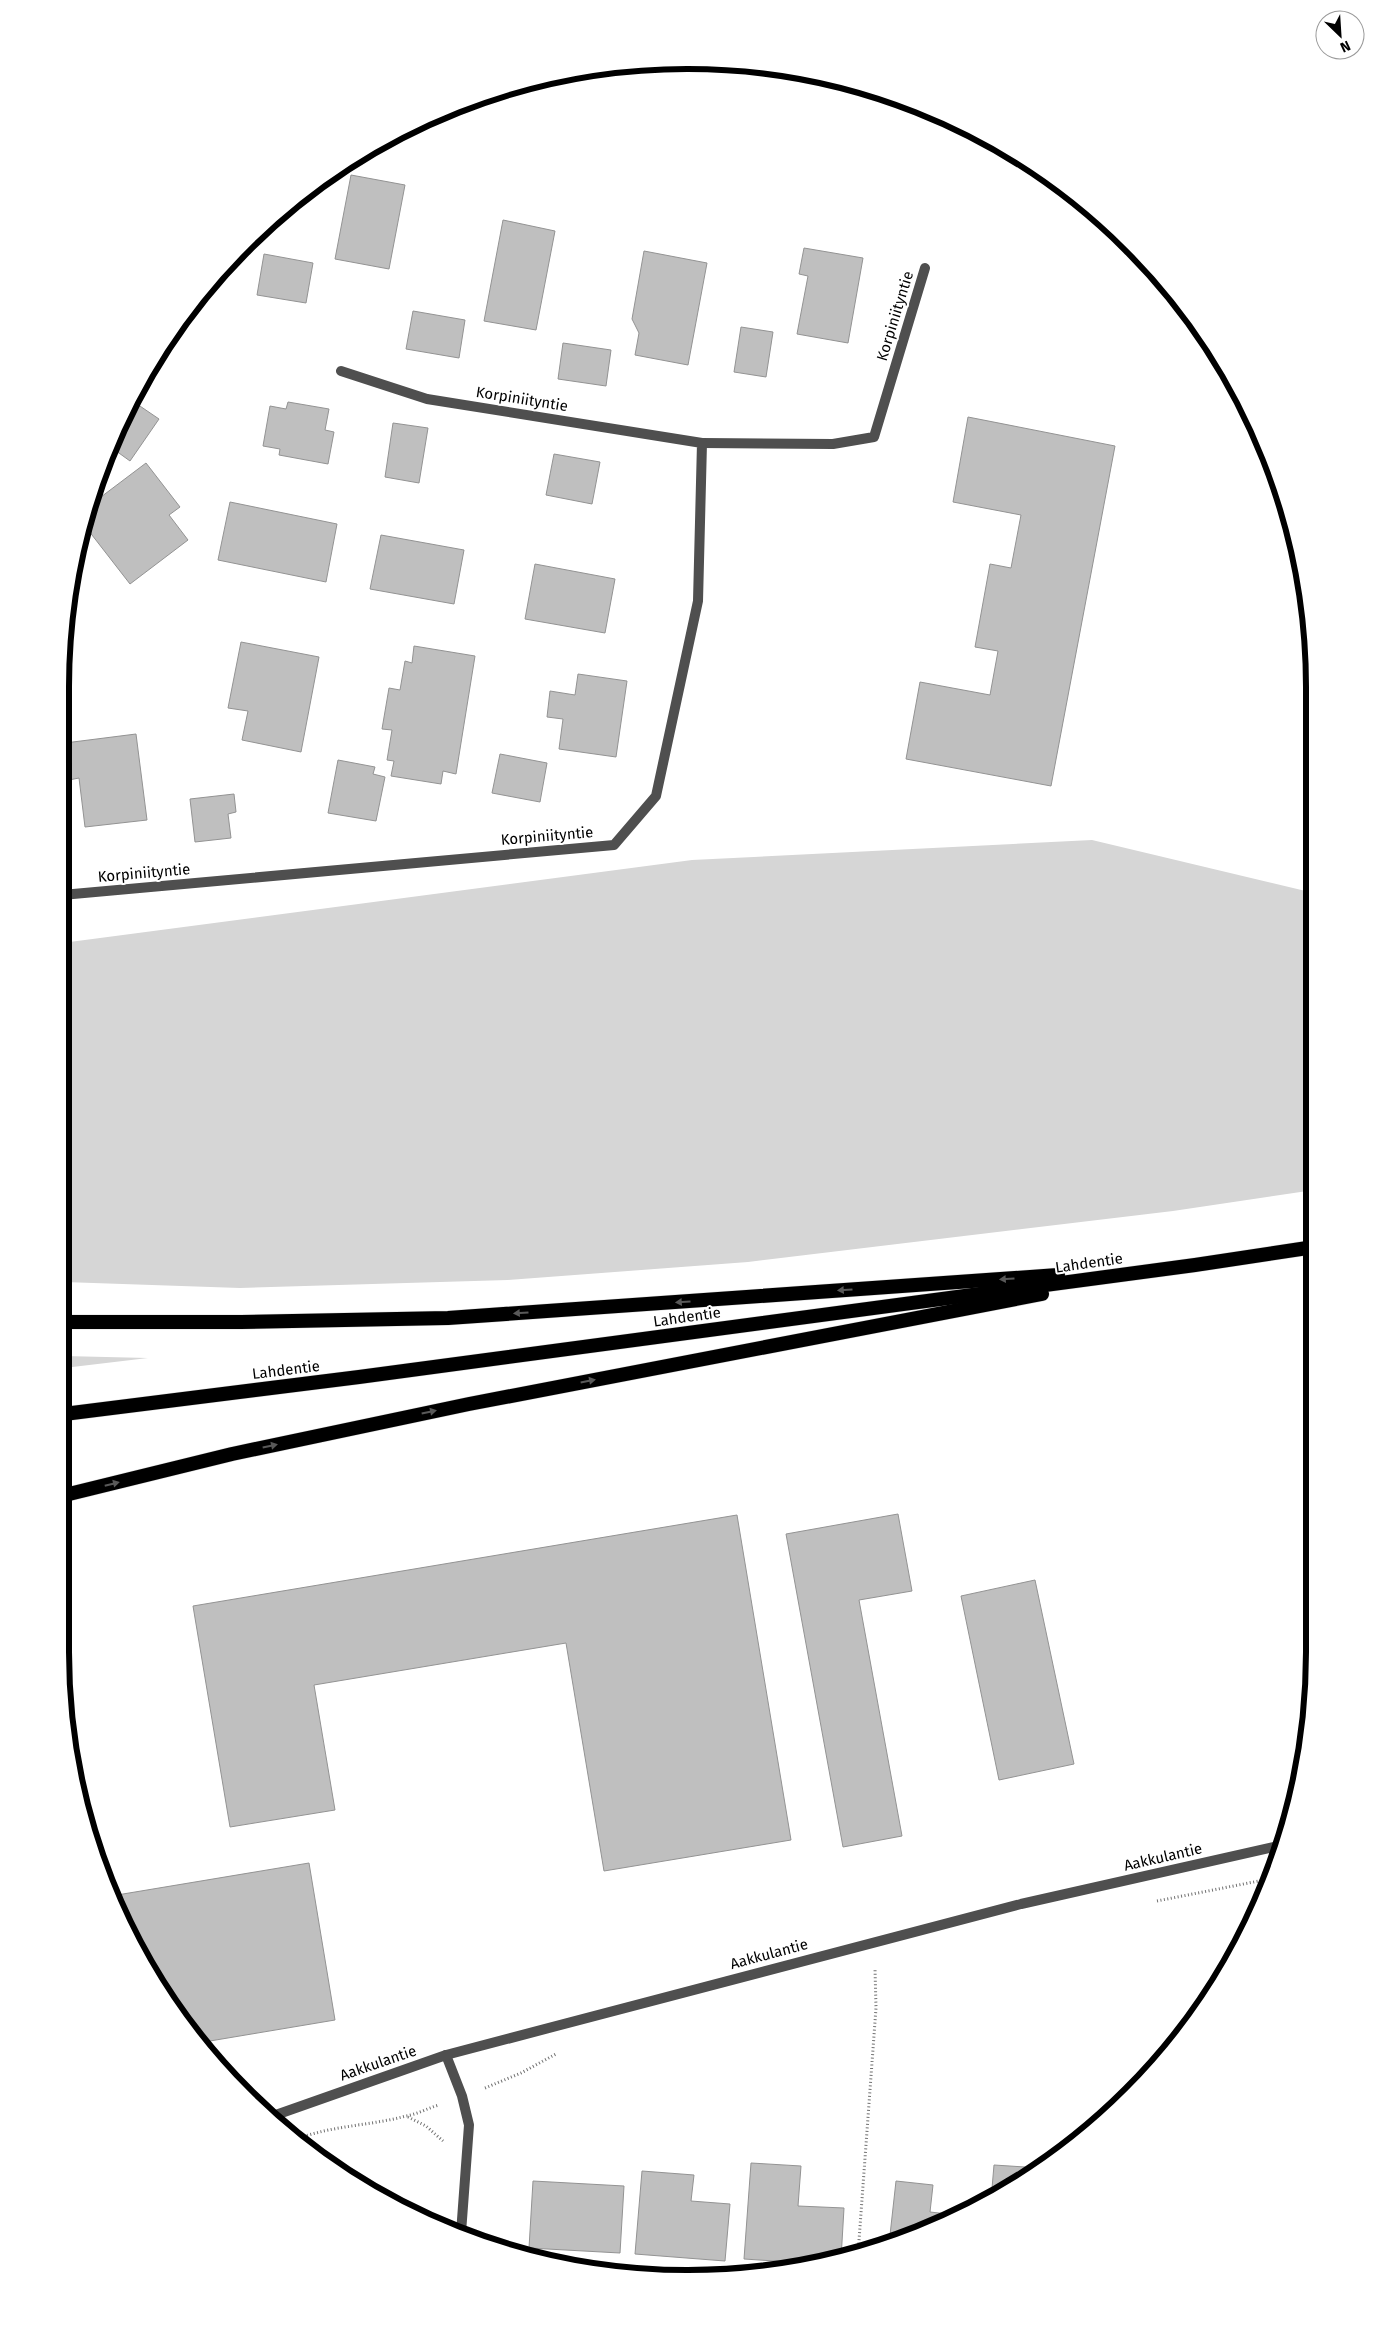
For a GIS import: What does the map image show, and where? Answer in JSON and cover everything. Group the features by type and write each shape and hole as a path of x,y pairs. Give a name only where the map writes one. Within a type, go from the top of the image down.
{"highway":[{"name":"Lahdentie","path":"69,1413 359,1377 1196,1265 1306,1248"},
{"path":"69,1322 241,1322 448,1318 1196,1265"},
{"path":"69,1494 232,1454 469,1404 1196,1265"}],"street":[{"name":"Korpiniityntie","path":"341,371 428,399 702,444 833,444 874,437 925,268"},
{"name":"Korpiniityntie","path":"69,894 614,845 656,796 698,602 702,444"},
{"name":"Aakkulantie","path":"277,2114 446,2054 1021,1904 1274,1847"},
{"path":"446,2054 462,2096 469,2126 461,2227"}],"path":[{"path":"1152,1902 1262,1880"},
{"path":"859,2246 876,2008 874,1962"},
{"path":"304,2137 340,2126 368,2124 407,2116 521,2073 560,2051"},
{"path":"407,2116 426,2126 466,2162"}],"shaded area":[{"path":"1092,840 1306,891 1306,1191 1173,1211 748,1262 508,1280 240,1288 69,1282 69,942 692,860"},
{"path":"69,1356 148,1358 69,1367"}],"building":[{"path":"351,175 405,185 389,269 335,259"},
{"path":"503,220 555,231 536,330 484,321"},
{"path":"804,248 863,258 848,343 797,334 808,276 799,274"},
{"path":"644,251 707,263 688,365 635,355 639,333 632,319"},
{"path":"264,254 313,263 306,303 257,295"},
{"path":"413,311 465,320 459,358 406,349"},
{"path":"741,327 773,332 766,377 734,372"},
{"path":"563,343 611,350 606,386 558,379"},
{"path":"288,402 329,409 325,430 334,432 328,464 279,455 280,449 263,446 270,406 286,409"},
{"path":"138,405 159,419 130,461 116,451"},
{"path":"968,417 1115,446 1051,786 906,759 920,682 990,695 998,651 975,647 990,564 1011,568 1021,515 953,502"},
{"path":"393,423 428,428 419,483 385,477"},
{"path":"554,454 600,462 592,504 546,495"},
{"path":"146,463 180,507 169,515 188,540 130,584 89,531 99,498"},
{"path":"230,502 337,524 326,582 218,560"},
{"path":"381,535 464,550 454,604 370,589"},
{"path":"535,564 615,579 605,633 525,619"},
{"path":"241,642 319,657 301,752 242,740 248,711 228,708"},
{"path":"414,646 475,656 456,774 443,771 441,784 391,776 394,761 387,760 392,730 382,729 389,688 400,690 405,661 412,663"},
{"path":"578,674 627,681 616,757 559,749 563,719 547,717 550,691 575,695"},
{"path":"136,734 147,820 85,827 79,778 69,780 69,742"},
{"path":"500,754 547,763 540,802 492,793"},
{"path":"338,760 375,767 373,774 385,777 376,821 328,813"},
{"path":"234,794 236,812 228,814 231,838 195,842 190,799"},
{"path":"898,1514 912,1591 859,1600 902,1836 843,1847 786,1534"},
{"path":"737,1515 791,1840 604,1871 566,1643 314,1685 335,1810 230,1827 193,1606"},
{"path":"1035,1580 1074,1764 999,1780 961,1596"},
{"path":"309,1863 335,2020 208,2041 173,1995 152,1961 119,1895"},
{"path":"751,2163 801,2166 798,2206 844,2208 842,2250 786,2262 744,2259"},
{"path":"994,2165 1025,2167 1025,2170 992,2190"},
{"path":"642,2171 694,2175 691,2201 730,2204 725,2261 635,2254"},
{"path":"533,2181 624,2186 620,2253 529,2248"},
{"path":"896,2181 933,2185 930,2212 944,2214 890,2236"}]}
